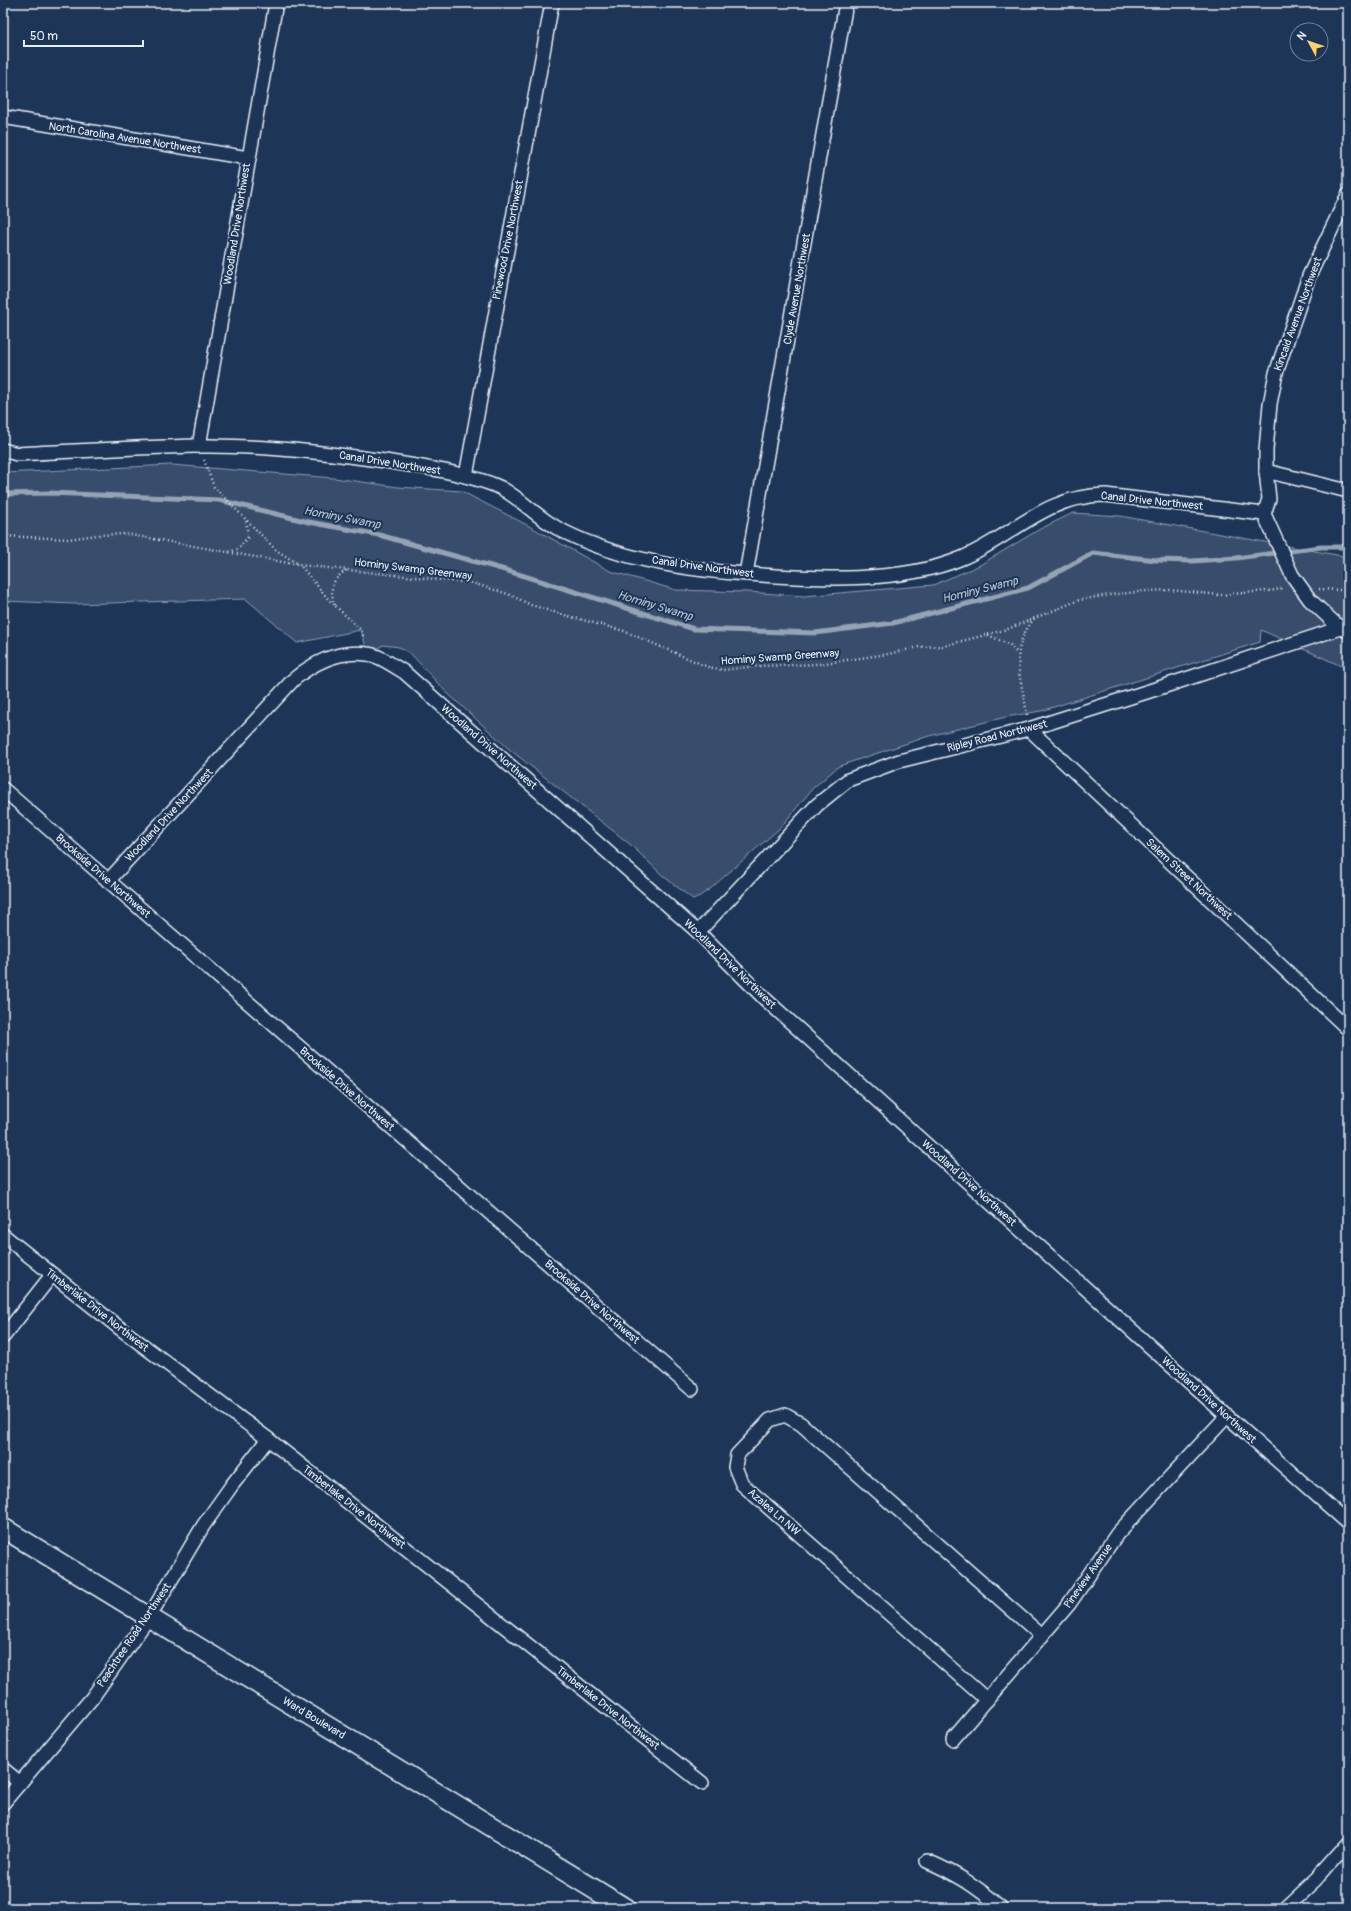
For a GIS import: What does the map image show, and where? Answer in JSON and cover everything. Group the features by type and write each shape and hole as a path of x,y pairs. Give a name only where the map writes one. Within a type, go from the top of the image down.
{"main road":[{"name":"Ward Boulevard","path":"3,1528 625,1908"}],"street":[{"name":"Woodland Drive Northwest","path":"199,446 276,3"},
{"name":"Pinewood Drive Northwest","path":"466,476 552,3"},
{"name":"Clyde Avenue Northwest","path":"746,574 846,3"},
{"name":"North Carolina Avenue Northwest","path":"3,117 248,158"},
{"name":"Kincaid Avenue Northwest","path":"1264,514 1269,499 1266,471 1270,404 1276,373 1309,276 1348,194"},
{"name":"Canal Drive Northwest","path":"3,450 17,454 199,446 269,448 345,455 424,467 466,476 501,488 557,528 605,549 660,564 746,574 851,577 907,574 936,568 963,558 986,546 1017,525 1053,506 1070,499 1088,495 1105,495 1264,514"},
{"path":"1266,471 1348,492"},
{"path":"1264,514 1289,571 1301,589 1310,600 1344,629"},
{"name":"Ripley Road Northwest","path":"698,932 817,805 848,780 899,761 1029,729 1344,629"},
{"name":"Woodland Drive Northwest","path":"108,881 293,680 306,668 338,655 368,654 404,672 698,932 765,999 1227,1416 1348,1523"},
{"name":"Salem Street Northwest","path":"1029,729 1348,1029"},
{"name":"Brookside Drive Northwest","path":"3,789 692,1389"},
{"name":"Timberlake Drive Northwest","path":"3,1234 117,1326 268,1439 702,1783"},
{"path":"3,1337 52,1275"},
{"name":"Azalea Ln NW","path":"987,1700 742,1484 735,1467 737,1455 770,1420 785,1415 801,1424 1042,1636"},
{"name":"Pineview Avenue","path":"953,1739 1069,1604 1117,1534 1227,1416"},
{"name":"Peachtree Road Northwest","path":"3,1803 92,1698 149,1617 203,1526 232,1485 268,1439"},
{"path":"3,1769 20,1783"},
{"path":"1285,1908 1316,1879 1348,1842"},
{"path":"927,1861 951,1871 976,1886 1002,1908"}],"path":[{"name":"Hominy Swamp Greenway","path":"199,446 214,486 276,550 300,565 335,606 361,630 368,654"},
{"path":"227,552 238,549 248,537 246,519"},
{"name":"Hominy Swamp Greenway","path":"3,536 62,539 126,534 300,565 472,583 508,594 532,605 557,613 624,631 708,667 723,670 843,661 906,651 919,647 943,646 987,635 1035,619 1079,600 1109,595 1170,590 1221,595 1284,588"},
{"name":"Hominy Swamp Greenway","path":"335,606 331,594 332,585 338,576 348,570"},
{"path":"1301,589 1341,590 1348,593"},
{"path":"1029,729 1017,653 1026,629 1035,619"},
{"path":"987,635 1010,645 1017,653"}],"shaded area":[{"path":"172,465 334,478 398,487 461,491 529,526 610,571 676,590 747,592 804,596 933,585 978,566 1040,529 1073,513 1120,516 1348,557 1348,669 1261,630 1260,642 1041,711 1006,717 929,736 839,766 813,788 780,828 710,889 694,900 663,876 631,845 509,749 445,691 411,654 399,647 383,645 368,654 361,630 297,643 246,599 74,604 3,601 3,473"}],"waterway":[{"name":"Hominy Swamp","path":"3,494 50,493 219,500 309,522 379,535 505,570 694,629 815,633 893,623 1028,588 1093,553 1156,560 1192,561 1236,558 1321,547 1348,547"}]}
